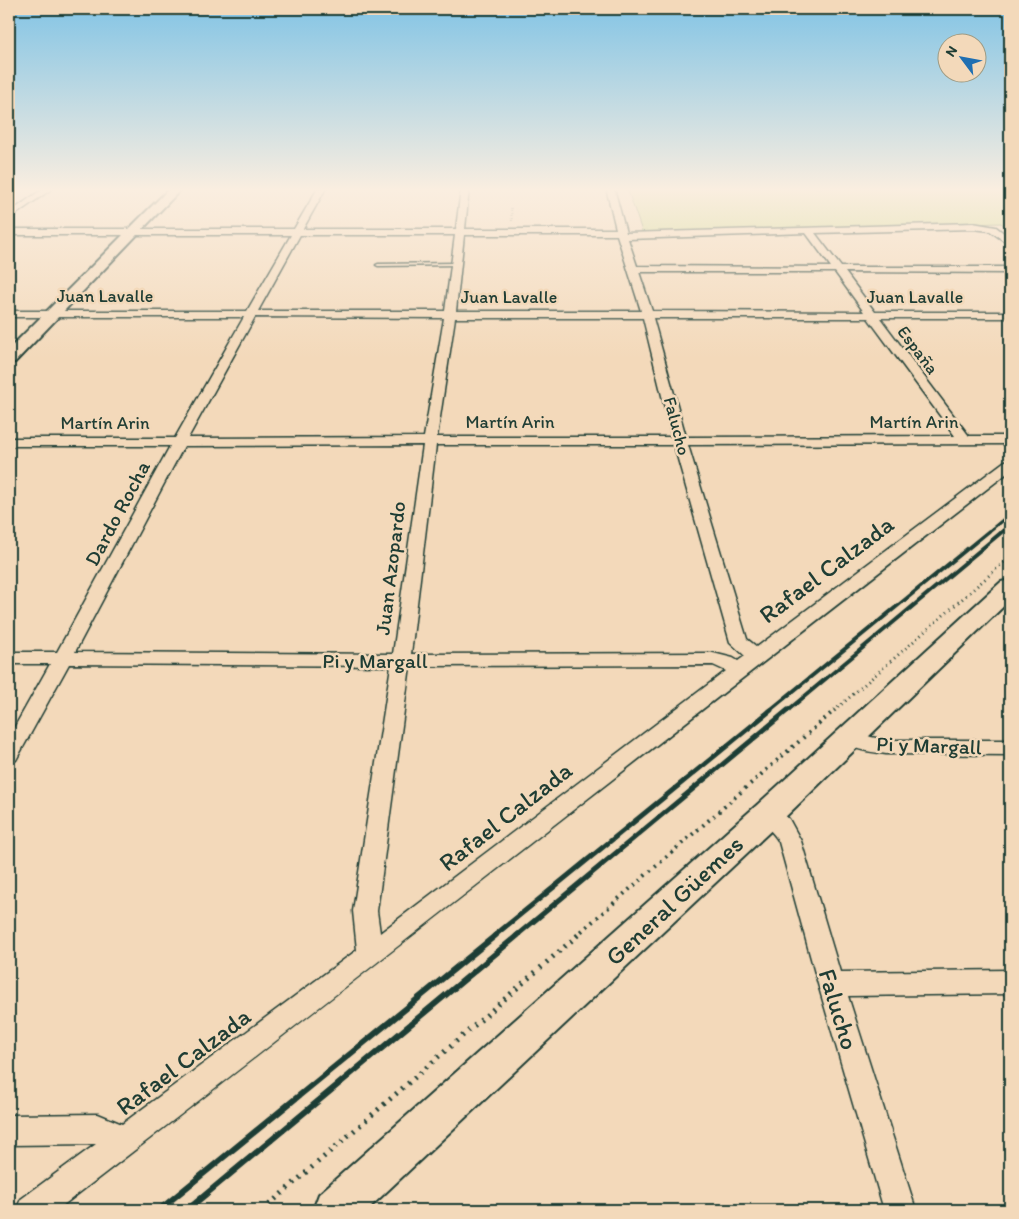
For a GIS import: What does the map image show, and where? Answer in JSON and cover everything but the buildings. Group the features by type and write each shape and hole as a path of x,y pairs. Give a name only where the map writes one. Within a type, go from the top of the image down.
{"street":[{"path":"9,358 119,245"},
{"name":"Dardo Rocha","path":"9,754 179,442 290,245"},
{"name":"Juan Azopardo","path":"370,955 365,911 430,440 450,315 458,245"},
{"name":"Falucho","path":"625,245 648,314 680,441 739,642 756,656"},
{"name":"España","path":"819,245 965,440"},
{"path":"633,269 1010,270"},
{"name":"Juan Lavalle","path":"9,314 1010,314"},
{"name":"Martín Arin","path":"9,442 1010,440"},
{"name":"Rafael Calzada","path":"32,1210 370,955 756,656 1010,464"},
{"name":"General Güemes","path":"335,1210 768,814 1010,587"},
{"name":"Pi y Margall","path":"9,658 713,659 726,662 738,670"},
{"name":"Pi y Margall","path":"849,736 867,744 886,747 1010,748"},
{"name":"Falucho","path":"768,814 780,826 790,841 831,984 900,1210"},
{"path":"831,984 1010,982"},
{"path":"9,1130 98,1129 124,1140"}],"lane":[{"path":"378,265 456,264"}],"path":[{"path":"263,1210 1010,557"}],"railway":[{"path":"988,532 1010,514"},
{"path":"1001,532 1010,525"},
{"path":"769,711 989,531"},
{"path":"787,711 1003,531"},
{"path":"494,936 771,710"},
{"path":"516,936 788,710"},
{"path":"159,1210 496,935"},
{"path":"187,1210 518,935"}]}
